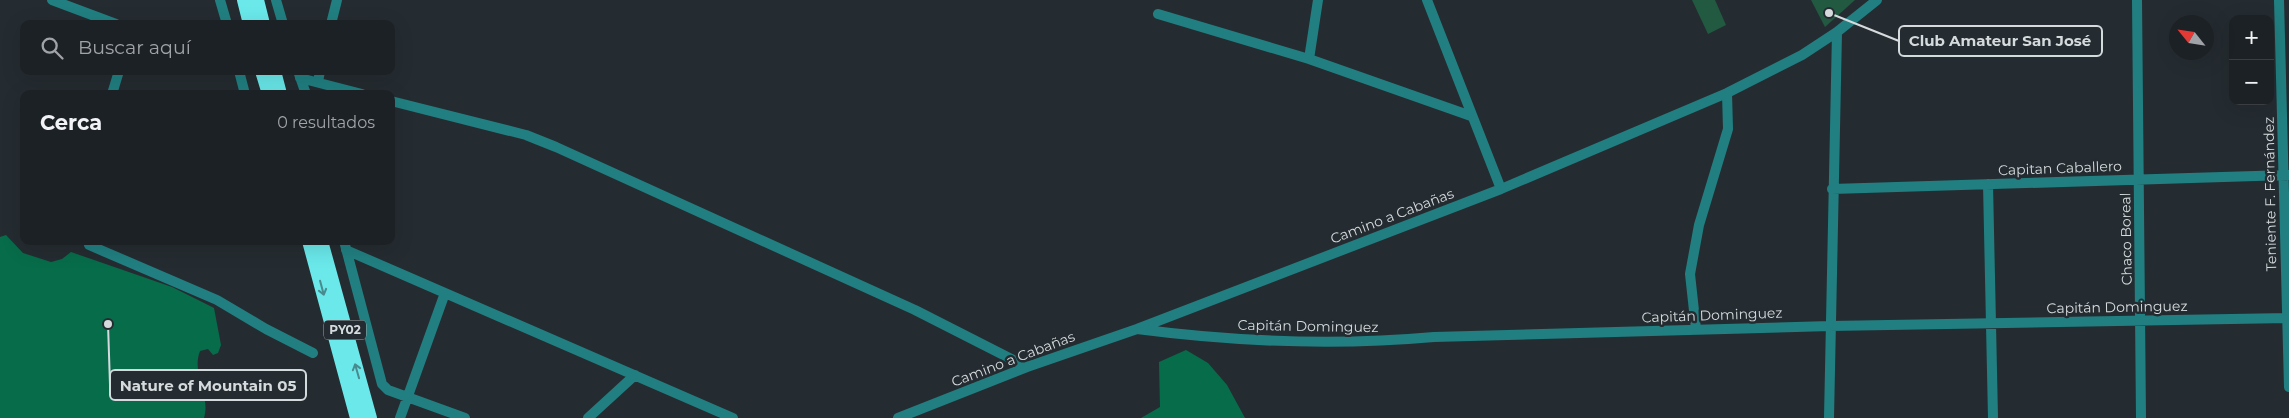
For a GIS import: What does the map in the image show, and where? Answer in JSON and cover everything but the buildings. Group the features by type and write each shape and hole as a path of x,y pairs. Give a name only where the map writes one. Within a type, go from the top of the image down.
{"highway":[{"path":"244,0 249,20"},
{"path":"257,0 262,20"},
{"path":"263,75 268,90"},
{"path":"275,75 279,90"},
{"name":"PY02","path":"310,245 357,418"},
{"name":"PY02","path":"322,245 370,418"}],"street":[{"path":"52,0 105,20"},
{"path":"220,0 226,20"},
{"path":"276,0 282,20"},
{"path":"332,20 336,0"},
{"path":"1309,59 1318,0"},
{"path":"1427,0 1501,189"},
{"name":"Camino a Cabañas","path":"898,418 1027,367 1137,329 1501,189 1727,93 1802,55 1837,32 1877,0"},
{"name":"Chaco Boreal","path":"2137,0 2141,418"},
{"name":"Teniente F. Fernández","path":"2279,0 2286,176 2289,387"},
{"path":"1158,14 1309,59 1471,116"},
{"path":"1829,418 1832,189 1837,32"},
{"path":"113,90 117,75"},
{"path":"240,75 244,90"},
{"path":"299,75 347,90"},
{"path":"299,75 305,90"},
{"path":"318,82 319,75"},
{"path":"1696,330 1690,274 1700,225 1728,129 1727,93"},
{"path":"395,102 526,135 541,141 916,310 1027,367"},
{"name":"Capitan Caballero","path":"1832,189 2286,176"},
{"path":"1988,184 1993,418"},
{"path":"89,245 217,300 266,329 313,352"},
{"path":"345,245 445,293 733,418"},
{"path":"345,245 382,384 388,390 466,418"},
{"path":"400,418 445,293"},
{"name":"Capitán Dominguez","path":"1137,329 1188,336 1282,341 1371,342 1434,336 1830,326 2288,318"},
{"path":"588,418 635,375"}],"green space":[{"path":"1692,0 1715,0 1726,25 1708,34"},
{"path":"1811,0 1855,0 1825,27"},
{"path":"6,235 23,253 51,262 62,259 71,252 172,287 214,308 221,345 218,353 213,355 208,349 200,351 198,360 199,376 205,401 204,418 0,418 0,237"},
{"path":"1186,350 1208,363 1227,385 1245,418 1141,418 1160,407 1159,362"}],"place":[{"name":"Club Amateur San José","path":"1829,13"},
{"name":"Nature of Mountain 05","path":"108,324"}]}
